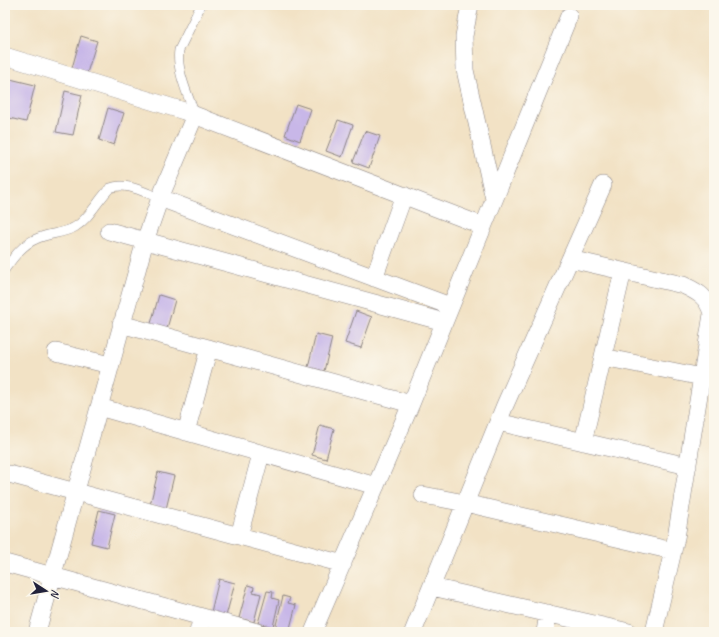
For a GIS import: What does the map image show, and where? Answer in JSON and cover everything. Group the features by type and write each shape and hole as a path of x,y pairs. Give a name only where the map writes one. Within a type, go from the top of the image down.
{"street":[{"path":"470,5 464,36 465,70 494,199"},
{"path":"313,632 411,404 569,16"},
{"path":"5,56 195,115 483,226"},
{"path":"37,632 144,242 160,198 195,115"},
{"path":"413,632 498,422 603,185"},
{"path":"374,278 404,195"},
{"path":"160,198 374,278 447,314"},
{"path":"108,232 144,242 447,314"},
{"path":"570,259 683,285 698,292 706,298 711,307 712,314 688,466 673,551 654,632"},
{"path":"583,442 623,271"},
{"path":"121,324 411,404"},
{"path":"186,432 209,348"},
{"path":"56,352 110,365"},
{"path":"603,357 702,377"},
{"path":"99,407 376,486"},
{"path":"498,422 688,466"},
{"path":"239,536 261,454"},
{"path":"9,474 343,564"},
{"path":"423,495 465,503 673,551"},
{"path":"5,563 52,576 200,624 257,632"},
{"path":"432,586 629,632"},
{"path":"545,632 548,613"}],"lane":[{"path":"195,115 180,69 178,58 179,50 201,5"},
{"path":"5,269 26,244 35,239 66,231 75,227 83,220 110,188 114,186 124,185 160,198"}],"building":[{"path":"81,36 97,41 87,73 72,68"},
{"path":"6,78 35,85 26,122 5,117"},
{"path":"65,91 82,95 73,135 56,132"},
{"path":"296,104 311,109 300,141 285,135"},
{"path":"108,108 124,113 114,145 99,140"},
{"path":"338,120 353,125 342,157 326,151"},
{"path":"365,131 380,136 369,168 353,162"},
{"path":"159,295 175,300 166,332 150,327"},
{"path":"356,311 372,317 361,348 345,343"},
{"path":"316,334 332,338 324,371 308,367"},
{"path":"320,425 334,429 326,459 312,455"},
{"path":"158,472 174,476 166,509 150,505"},
{"path":"99,510 115,514 107,547 91,543"},
{"path":"219,579 235,583 226,616 211,612"},
{"path":"248,585 254,587 253,592 261,594 254,622 239,618"},
{"path":"267,591 273,592 272,598 279,600 273,627 258,623"},
{"path":"283,596 290,598 288,603 296,605 289,632 275,629"}]}
